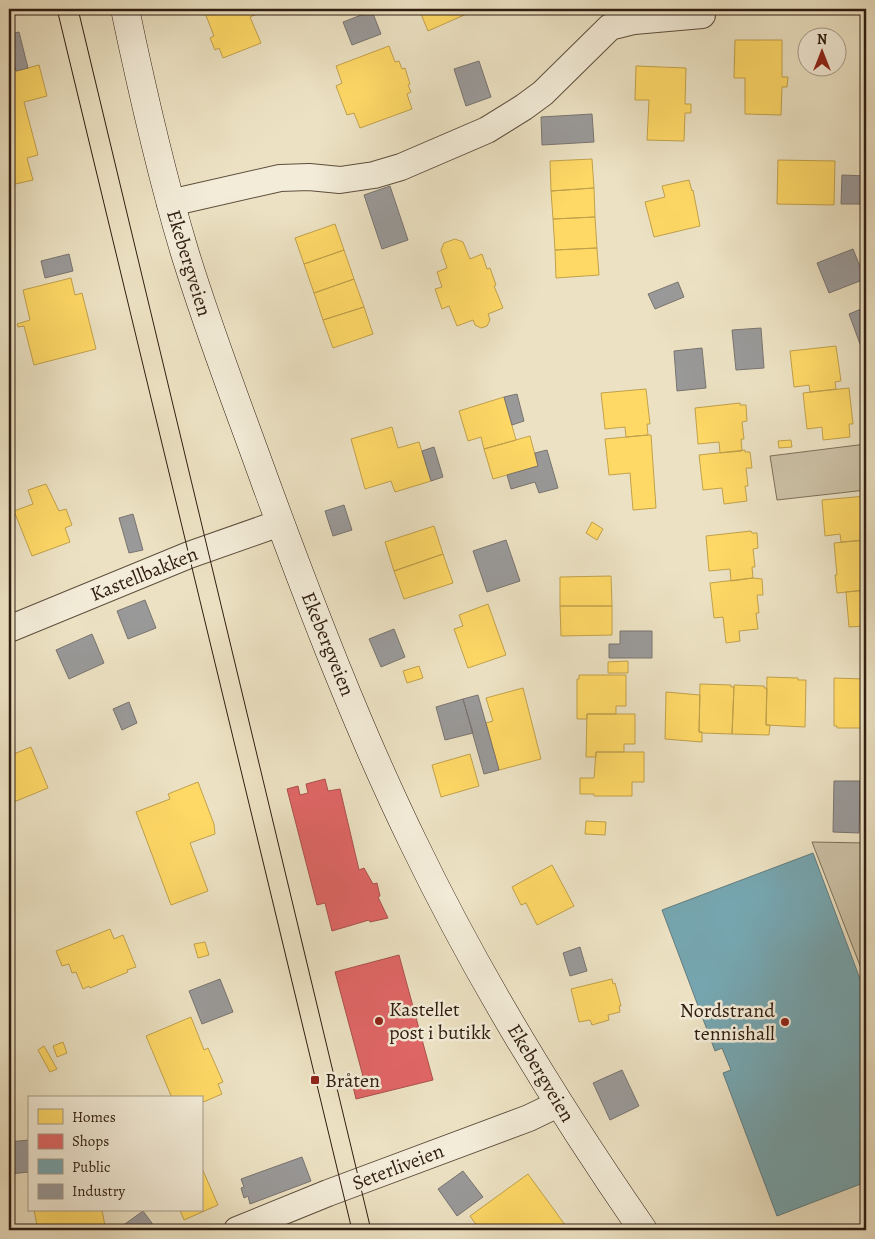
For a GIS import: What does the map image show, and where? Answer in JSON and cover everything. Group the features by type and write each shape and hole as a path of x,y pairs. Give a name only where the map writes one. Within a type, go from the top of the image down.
{"main road":[{"name":"Ekebergveien","path":"125,9 142,90 170,202 208,322 280,523 349,696 410,837 468,948 558,1104 643,1230"}],"street":[{"path":"170,202 280,178 309,177 340,180 374,175 400,168 487,130 524,107 543,93 610,27 634,21 702,16"},
{"name":"Kastellbakken","path":"9,628 189,555 280,523"},
{"name":"Seterliveien","path":"237,1230 328,1193 529,1118 558,1104"}],"shaded area":[{"path":"866,444 866,490 777,500 770,456"},
{"path":"812,842 866,843 866,981"}],"building: Homes":[{"path":"200,9 255,9 257,14 250,17 261,43 223,58 219,48 215,50 210,38 214,36 205,13 202,14"},
{"path":"419,9 478,9 428,31"},
{"path":"735,40 782,40 782,77 788,77 787,87 782,87 781,115 745,114 745,78 734,78"},
{"path":"389,46 395,62 399,61 402,69 405,68 411,92 407,94 412,109 360,128 354,113 347,115 336,86 342,83 336,66"},
{"path":"39,65 47,96 24,102 38,155 27,158 33,180 11,185 9,175 9,67 15,66 16,71"},
{"path":"636,66 686,68 685,104 691,104 691,113 685,113 684,141 647,140 649,100 635,100"},
{"path":"592,159 594,188 551,191 550,161"},
{"path":"778,160 835,161 834,205 777,204"},
{"path":"689,180 693,190 700,226 654,237 645,202 665,197 662,186"},
{"path":"594,188 595,217 553,219 551,191"},
{"path":"595,217 597,248 555,250 553,219"},
{"path":"335,224 344,250 304,264 295,238"},
{"path":"455,239 463,242 470,259 482,254 487,269 490,268 496,285 494,286 503,308 488,314 490,320 487,326 481,328 475,325 473,320 457,326 449,306 442,309 435,289 442,287 437,272 447,268 441,250 444,243"},
{"path":"597,248 599,275 556,278 555,250"},
{"path":"344,250 354,279 314,293 304,264"},
{"path":"71,278 75,295 82,293 96,349 34,365 24,326 18,327 17,324 30,320 23,290"},
{"path":"354,279 364,307 323,320 314,293"},
{"path":"364,307 373,334 333,348 323,320"},
{"path":"836,346 841,381 835,382 836,389 810,392 809,385 794,387 790,351"},
{"path":"849,388 853,424 849,424 850,437 823,440 822,427 807,429 803,393"},
{"path":"646,389 650,424 647,424 648,435 626,437 625,427 605,429 601,393"},
{"path":"504,397 516,440 484,449 481,437 468,441 459,411"},
{"path":"740,403 740,405 746,405 747,421 742,422 744,439 741,439 742,451 720,453 719,442 698,444 695,408"},
{"path":"392,427 398,448 419,442 431,481 395,492 391,481 365,489 351,439"},
{"path":"651,435 656,508 633,510 630,473 609,475 605,439"},
{"path":"530,436 538,466 493,479 484,449"},
{"path":"791,440 792,447 779,448 778,441"},
{"path":"745,450 745,452 750,452 752,468 746,468 748,486 745,486 747,501 724,504 722,488 703,490 699,455"},
{"path":"46,484 59,511 66,509 72,525 65,528 70,542 32,556 14,511 33,504 28,490"},
{"path":"866,496 866,540 841,542 840,534 825,536 822,500"},
{"path":"592,522 603,529 597,540 586,533"},
{"path":"434,526 443,554 394,571 385,542"},
{"path":"751,531 752,533 757,533 758,548 753,549 755,567 752,567 753,578 731,581 730,569 709,571 706,536"},
{"path":"866,540 866,590 837,593 834,543"},
{"path":"443,554 453,583 404,599 394,571"},
{"path":"611,576 612,606 560,606 560,577"},
{"path":"753,578 762,579 763,595 757,595 759,613 756,613 758,629 739,631 740,641 726,643 723,617 714,618 710,583"},
{"path":"866,590 865,639 864,626 849,627 846,592"},
{"path":"488,604 506,655 468,668 454,629 463,626 459,615"},
{"path":"560,606 612,606 612,635 561,636"},
{"path":"628,661 628,673 608,673 608,662"},
{"path":"419,666 423,678 407,683 403,671"},
{"path":"579,675 626,675 626,706 616,706 616,714 587,714 587,719 577,719 577,679 579,679"},
{"path":"767,677 806,680 805,727 766,725"},
{"path":"834,678 865,679 866,728 837,728 837,726 834,726"},
{"path":"700,684 731,685 731,687 734,687 732,734 699,732"},
{"path":"734,685 764,686 764,688 767,688 766,725 770,725 769,735 732,734"},
{"path":"523,688 541,759 499,770 486,723 493,721 486,698"},
{"path":"666,692 700,695 699,732 702,732 702,742 665,739"},
{"path":"587,714 635,714 635,744 624,744 624,752 596,752 596,757 586,757"},
{"path":"31,747 48,788 9,804 9,756"},
{"path":"596,752 644,752 644,782 632,782 632,796 580,794 580,778 594,778"},
{"path":"470,754 479,786 441,797 432,765"},
{"path":"198,782 214,824 215,834 190,843 208,891 171,905 136,812 170,799 168,794"},
{"path":"586,821 606,822 605,835 585,834"},
{"path":"552,865 574,906 537,925 526,903 521,905 512,887"},
{"path":"110,929 114,939 123,935 136,967 90,988 89,986 83,989 76,972 72,973 69,964 62,966 56,951"},
{"path":"205,942 209,955 198,958 194,944"},
{"path":"612,979 613,984 615,983 621,1006 619,1006 620,1012 608,1015 609,1020 592,1025 590,1020 579,1022 571,989"},
{"path":"191,1017 204,1050 208,1048 223,1082 218,1084 222,1094 202,1103 202,1096 171,1096 146,1036"},
{"path":"63,1042 67,1053 57,1057 53,1046"},
{"path":"44,1046 57,1069 50,1072 38,1050"},
{"path":"202,1168 218,1205 184,1220 181,1212 202,1212"},
{"path":"528,1174 568,1229 507,1230 505,1228 501,1230 480,1230 470,1216"},
{"path":"34,1212 102,1212 105,1226 89,1230 38,1230"}],"building: Shops":[{"path":"325,779 328,791 340,789 359,870 364,868 373,884 377,883 380,896 378,897 388,918 370,922 369,920 332,931 325,903 317,905 287,789 298,786 300,795 308,793 306,784"},
{"path":"399,955 433,1080 356,1099 352,1082 364,1080 335,972"}],"building: Public":[{"name":"Nordstrand tennishall","path":"813,853 866,995 866,1182 777,1216 723,1073 731,1070 722,1048 715,1051 662,910"}],"building: Industry":[{"path":"584,9 610,9 610,12 583,11"},
{"path":"372,11 381,34 352,45 343,22"},
{"path":"19,32 28,68 16,71 15,66 9,67 9,34"},
{"path":"479,61 491,97 466,106 454,69"},
{"path":"592,114 594,142 542,145 541,117"},
{"path":"842,175 866,176 866,204 841,204"},
{"path":"390,186 408,240 382,249 364,195"},
{"path":"853,249 865,279 829,293 817,263"},
{"path":"69,254 73,271 45,278 41,261"},
{"path":"678,282 684,297 655,309 648,294"},
{"path":"866,307 866,341 860,344 849,314"},
{"path":"761,328 764,368 736,370 732,330"},
{"path":"702,348 706,388 677,391 674,351"},
{"path":"517,394 524,421 512,425 504,397"},
{"path":"434,447 443,477 431,481 422,451"},
{"path":"547,450 558,488 539,493 535,482 511,489 507,475 538,466 535,453"},
{"path":"344,505 352,530 333,536 325,511"},
{"path":"133,514 143,550 129,553 119,518"},
{"path":"506,540 520,581 487,592 473,551"},
{"path":"145,600 156,628 128,639 117,611"},
{"path":"394,629 405,657 381,667 369,639"},
{"path":"620,631 652,631 652,658 609,658 609,644 620,644"},
{"path":"92,634 104,663 69,679 56,650"},
{"path":"478,695 499,770 484,774 463,699"},
{"path":"463,699 473,733 445,740 436,707"},
{"path":"129,702 137,723 122,730 113,709"},
{"path":"834,781 860,781 859,833 833,832"},
{"path":"580,947 587,971 570,976 563,953"},
{"path":"220,979 233,1012 202,1024 189,991"},
{"path":"622,1070 639,1106 610,1120 593,1083"},
{"path":"28,1140 28,1172 9,1174 9,1142"},
{"path":"302,1157 311,1181 250,1204 248,1196 244,1198 241,1188 244,1187 241,1179"},
{"path":"463,1171 483,1197 457,1216 438,1189"},
{"path":"9,1198 13,1219 9,1220"},
{"path":"144,1212 157,1230 119,1230"}],"tram line":[{"path":"57,9 352,1230"},
{"path":"78,9 371,1230"}],"place":[{"name":"Kastellet post i butikk","path":"379,1021"},
{"name":"Nordstrand tennishall","path":"785,1022"},
{"name":"Bråten","path":"315,1080"}]}
